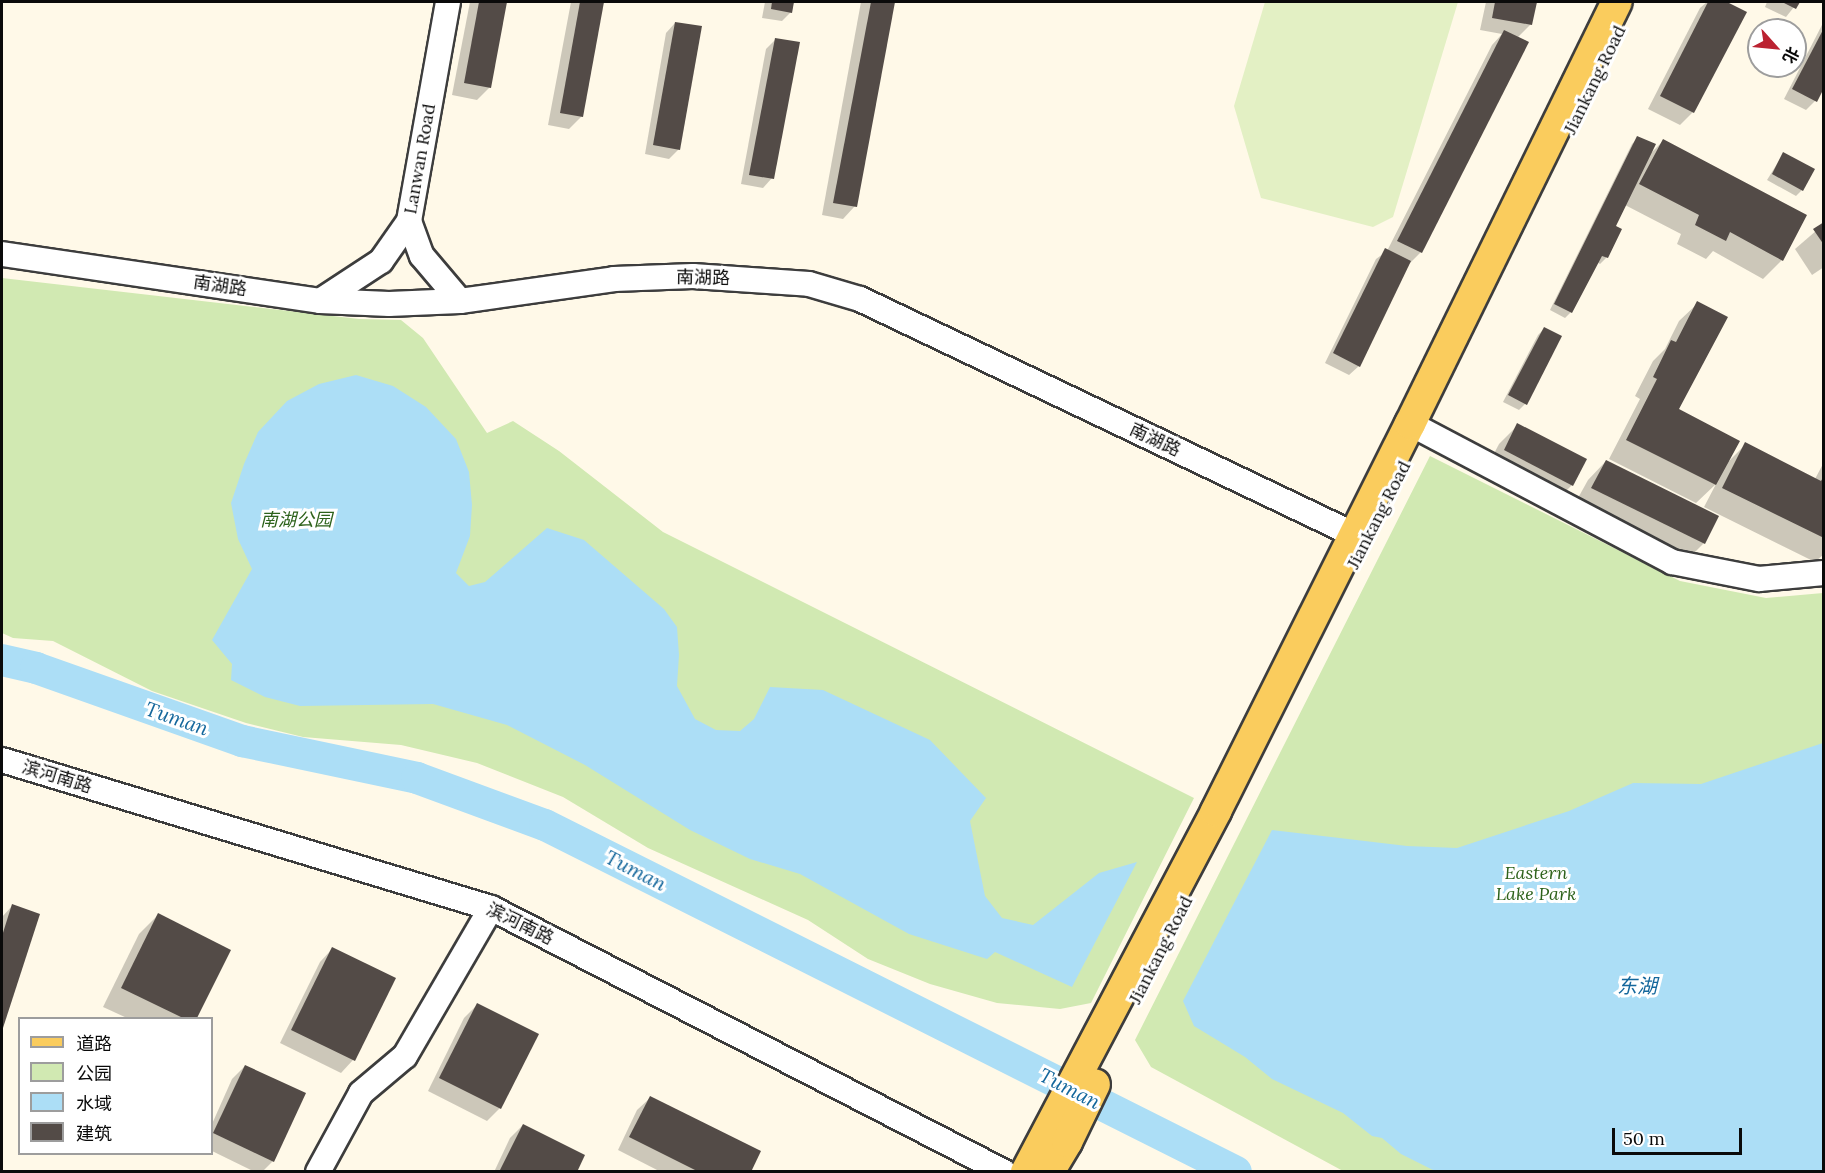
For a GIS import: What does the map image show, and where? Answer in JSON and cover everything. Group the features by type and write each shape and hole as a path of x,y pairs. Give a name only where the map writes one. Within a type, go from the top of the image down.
{"main road":[{"name":"Jiankang Road","path":"1113,1024 1216,811 1355,535 1617,2"},
{"name":"Jiankang Road","path":"1113,1024 1422,430 1634,2"},
{"path":"1049,1172 1058,1137 1113,1024"},
{"path":"1026,1172 1058,1137"}],"street":[{"name":"Lanwan Road","path":"448,2 409,221 422,256 460,301"},
{"path":"320,301 381,261 409,221"},
{"name":"南湖路","path":"2,254 320,301 389,304 460,301 614,279 693,276 809,284 860,299 1355,535"},
{"path":"1422,430 1672,562 1759,579 1824,573"},
{"name":"滨河南路","path":"2,760 491,908 1004,1172"},
{"path":"318,1172 361,1093 405,1056 491,908"}],"green space":[{"path":"1265,2 1458,2 1393,217 1373,227 1261,198 1234,106"},
{"name":"南湖公园","path":"2,278 359,319 401,320 423,338 487,433 513,421 559,451 663,532 1194,798 1091,1003 1060,1009 997,1003 930,984 868,959 808,920 648,848 563,797 477,763 401,745 303,737 246,723 152,691 53,641 13,638 2,633"},
{"name":"Eastern Lake Park","path":"1430,456 1680,581 1766,598 1823,593 1823,1171 1343,1171 1151,1067 1135,1040"}],"water":[{"path":"356,375 393,386 426,407 456,439 469,472 472,505 470,536 456,573 469,586 485,582 547,528 584,540 664,609 677,627 679,655 677,686 695,719 716,730 740,731 754,719 770,687 823,690 930,740 986,798 970,821 985,896 1002,918 1033,925 1099,873 1137,862 1072,987 995,952 987,959 909,934 800,874 750,859 690,830 585,765 507,725 433,704 300,706 265,697 231,680 232,664 212,640 252,569 238,539 231,503 244,464 258,432 287,401 319,384"},
{"name":"东湖","path":"1823,743 1823,1171 1435,1171 1401,1154 1382,1138 1372,1136 1343,1113 1272,1079 1245,1057 1194,1026 1183,1001 1272,830 1407,846 1457,848 1569,811 1633,783 1701,784"}],"building":[{"path":"479,2 507,2 491,88 464,83"},
{"path":"580,2 604,2 583,117 560,113"},
{"path":"772,2 794,2 792,13 771,9"},
{"path":"871,2 895,2 857,207 833,203"},
{"path":"1495,2 1537,2 1532,25 1492,18"},
{"path":"1708,2 1727,2 1747,12 1694,113 1660,96"},
{"path":"1782,2 1800,2 1796,9"},
{"path":"675,22 702,26 680,150 653,145"},
{"path":"1824,28 1824,88 1817,102 1792,89 1798,78 1807,78 1807,60"},
{"path":"1504,30 1529,42 1422,253 1397,241"},
{"path":"775,38 800,42 774,179 749,175"},
{"path":"1637,136 1656,144 1616,226 1622,229 1608,258 1602,256 1572,313 1554,304"},
{"path":"1663,139 1807,215 1783,261 1730,232 1726,241 1695,225 1699,215 1639,184"},
{"path":"1783,152 1815,169 1803,191 1772,174"},
{"path":"1824,222 1824,245 1813,229"},
{"path":"1385,248 1411,261 1360,367 1333,353"},
{"path":"1697,301 1728,317 1679,409 1740,441 1716,485 1626,440 1657,379 1653,377 1671,340 1676,342"},
{"path":"1544,327 1562,336 1527,405 1508,395"},
{"path":"1517,423 1587,459 1573,486 1504,450"},
{"path":"1745,442 1821,481 1824,476 1824,538 1722,488"},
{"path":"1606,460 1719,516 1705,544 1591,488"},
{"path":"12,904 40,914 2,1031 2,936"},
{"path":"158,913 231,950 198,1017 181,1017 121,988"},
{"path":"332,947 396,978 355,1061 291,1030"},
{"path":"477,1003 539,1034 501,1109 439,1078"},
{"path":"245,1065 306,1093 274,1162 213,1133"},
{"path":"650,1096 761,1151 751,1172 699,1172 629,1137"},
{"path":"523,1124 585,1155 577,1172 499,1172"}],"waterway":[{"name":"Tuman","path":"2,660 36,668 242,741 417,778 545,825 1236,1172"}]}
